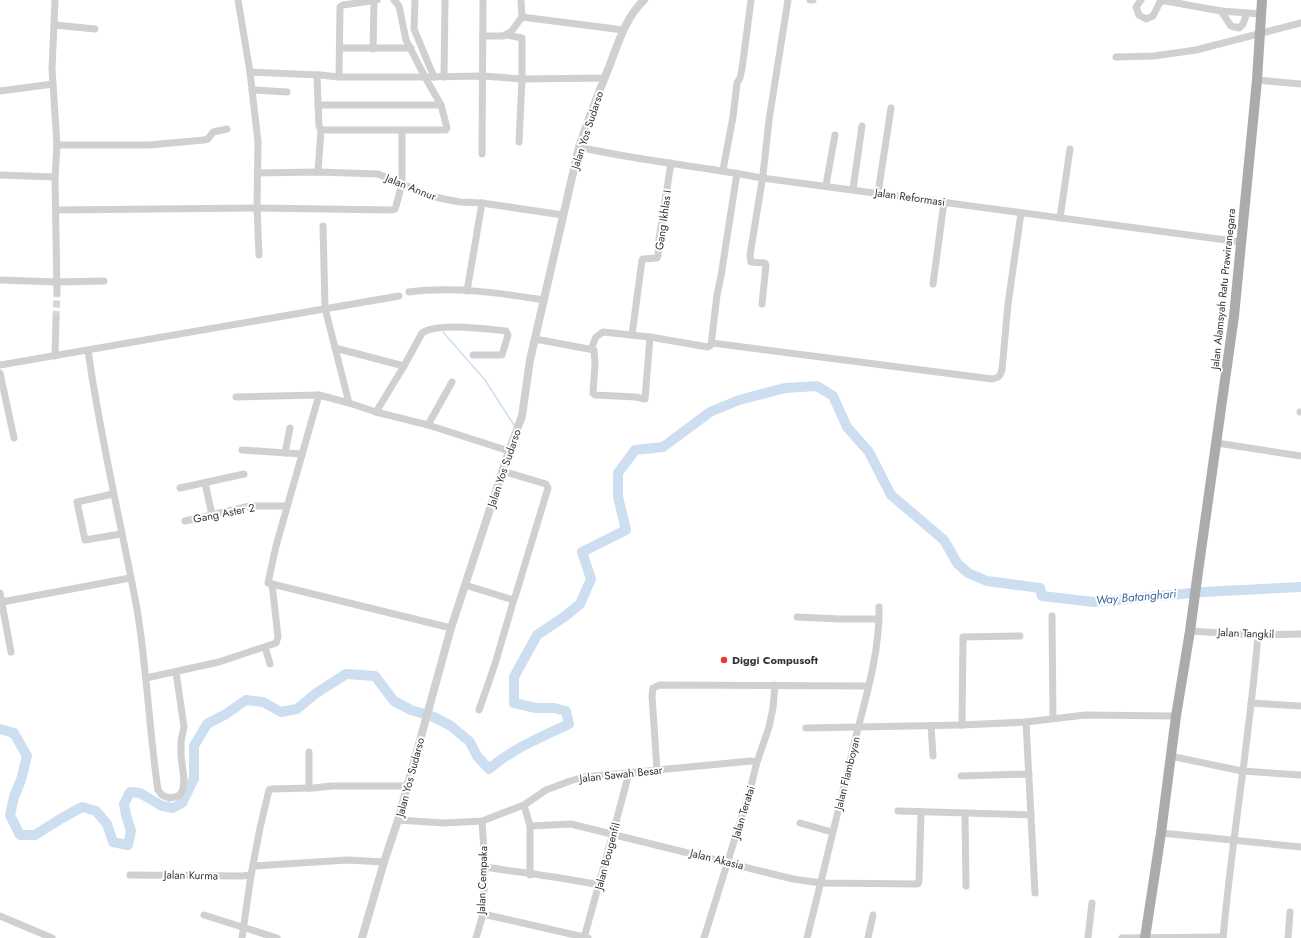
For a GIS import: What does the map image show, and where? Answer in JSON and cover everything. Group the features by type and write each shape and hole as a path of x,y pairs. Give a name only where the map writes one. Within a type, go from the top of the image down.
{"main road":[{"name":"Jalan Alamsyah Ratu Prawiranegara","path":"1145,937 1161,832 1170,756 1195,603 1197,579 1234,316 1257,80 1262,0"}],"street":[{"path":"55,0 52,69 56,145 55,178 57,293"},
{"path":"238,0 250,72 258,142 257,208 259,255"},
{"path":"339,76 341,6 375,0 373,48"},
{"path":"321,130 446,130 447,128 441,105 406,40 399,6 394,0"},
{"path":"415,0 414,29 434,77"},
{"path":"444,76 445,0"},
{"path":"482,154 483,0"},
{"path":"507,35 522,17 521,0"},
{"name":"Jalan Yos Sudarso","path":"362,938 408,786 451,628 502,471 522,416 534,339 579,147 623,30 634,9 644,0"},
{"path":"723,170 733,117 736,83 740,78 742,69 752,0"},
{"path":"762,304 766,264 751,262 750,259 769,120 788,0"},
{"path":"1141,0 1136,7 1139,15 1146,19 1153,16 1161,0 1221,11 1261,14"},
{"path":"1221,11 1231,26 1239,28 1243,24 1248,13"},
{"path":"522,17 623,30"},
{"path":"1116,57 1154,56 1196,50 1301,23"},
{"path":"55,25 95,29"},
{"path":"483,36 507,35 522,38 519,142"},
{"path":"340,48 411,48"},
{"path":"250,72 339,76 483,76 522,79 605,78"},
{"path":"318,172 321,130 318,126 317,77 320,75"},
{"path":"1257,80 1301,84"},
{"path":"0,91 53,84"},
{"path":"252,90 287,92"},
{"path":"318,105 441,105"},
{"path":"878,193 891,108"},
{"path":"853,189 862,126"},
{"path":"56,145 149,146 204,140 209,138 213,132 227,129"},
{"path":"56,210 257,208 392,210 395,209 402,184 402,131"},
{"path":"826,185 834,134"},
{"name":"Jalan Reformasi","path":"579,147 616,156 723,170 762,178 822,186 826,185 1021,213 1241,242"},
{"path":"1060,218 1070,149"},
{"name":"Gang Ikhlas I","path":"632,336 642,260 657,258 658,256 659,239 671,163"},
{"name":"Jalan Annur","path":"257,173 318,172 378,174 386,176 431,196 460,202 563,215"},
{"path":"591,349 596,337 603,332 650,337 708,347 711,346 717,295 737,173"},
{"path":"0,175 55,178"},
{"path":"933,284 944,202"},
{"path":"467,291 482,204"},
{"path":"712,343 997,379 1002,370 1008,304 1021,213"},
{"path":"323,226 325,308 349,403"},
{"path":"0,280 58,282 104,281"},
{"path":"409,292 430,289 467,291 544,300"},
{"path":"0,365 399,296"},
{"path":"55,356 56,318"},
{"path":"376,412 404,366 422,332 432,328 450,327 506,331 508,333 502,355 473,355"},
{"path":"534,339 594,350 593,393 595,395 636,397 645,399 650,337"},
{"path":"335,348 404,366"},
{"path":"88,350 121,534 137,610 158,790 162,795 169,798 176,798 180,795 183,789 184,779 181,756 181,741 184,727 176,672"},
{"path":"0,373 14,438"},
{"path":"428,425 452,382"},
{"path":"236,397 318,396 428,425 509,451"},
{"path":"318,396 287,506 268,583 451,628"},
{"path":"285,453 290,428"},
{"path":"1217,442 1301,456"},
{"path":"242,450 302,454"},
{"path":"479,710 496,664 548,488 546,484 502,471"},
{"path":"180,488 244,474"},
{"path":"205,483 212,515"},
{"path":"114,494 78,502 83,532 85,540 121,534"},
{"name":"Gang Aster 2","path":"185,521 250,506 287,506"},
{"path":"2,602 130,578"},
{"path":"146,678 219,662 276,643 278,637 272,584"},
{"path":"465,585 514,599"},
{"path":"0,593 11,652"},
{"name":"Jalan Flamboyan","path":"808,938 832,832 858,727 861,721 879,631 879,607"},
{"path":"1052,616 1053,718"},
{"path":"797,617 880,619"},
{"name":"Jalan Tangkil","path":"1190,631 1258,635 1301,634"},
{"path":"1122,938 1223,938 1258,635"},
{"path":"962,725 963,637 1020,636"},
{"path":"265,647 270,664"},
{"path":"657,770 652,696 653,688 660,685 868,686"},
{"name":"Jalan Teratai","path":"704,938 769,727 773,708 775,685"},
{"path":"1251,703 1301,706"},
{"path":"806,728 962,725 1026,722 1085,715 1176,716"},
{"path":"1026,722 1035,893"},
{"path":"931,726 933,756"},
{"path":"309,752 309,788"},
{"path":"1170,756 1242,771 1301,775"},
{"name":"Jalan Sawah Besar","path":"398,820 444,823 482,821 524,805 546,790 570,781 602,774 629,773 751,761 757,762"},
{"name":"Jalan Bougenfil","path":"585,938 629,773"},
{"path":"960,776 1029,774"},
{"path":"242,938 251,875 260,828 269,790 271,788 408,786"},
{"path":"524,805 530,826 530,875"},
{"path":"898,811 1031,815"},
{"name":"Jalan Akasia","path":"530,826 571,824 793,879 821,883 918,884 921,812"},
{"path":"965,814 966,886"},
{"name":"Jalan Cempaka","path":"476,938 483,914 485,867 482,821"},
{"path":"800,823 832,832"},
{"path":"1161,832 1301,846"},
{"path":"253,866 347,860 384,862"},
{"path":"485,867 599,885"},
{"name":"Jalan Kurma","path":"130,875 251,875"},
{"path":"1088,938 1092,903"},
{"path":"1288,938 1290,912"},
{"path":"483,914 585,938"},
{"path":"868,938 873,914"},
{"path":"204,915 277,938"},
{"path":"0,916 34,935 52,938"}],"waterway":[{"path":"443,332 485,380 514,425"},
{"name":"Way Batanghari","path":"0,729 14,733 27,756 10,815 20,835 35,835 82,807 96,811 107,824 113,842 128,845 131,831 124,804 130,792 140,793 162,806 173,808 182,803 194,779 194,746 207,724 226,714 246,700 263,702 281,712 297,709 315,694 346,674 375,676 394,701 411,710 434,717 451,726 470,742 477,756 489,769 517,749 569,724 566,711 554,708 536,708 514,703 514,677 537,635 580,604 591,579 582,552 626,530 618,497 618,473 635,450 663,447 710,412 739,400 785,388 817,386 833,396 847,427 869,452 891,495 944,540 957,563 968,573 987,581 1040,588 1042,596 1094,602 1203,592 1301,587"}],"tunnel":[{"path":"56,318 57,293"}],"place":[{"name":"Diggi Compusoft","path":"724,660"}]}
